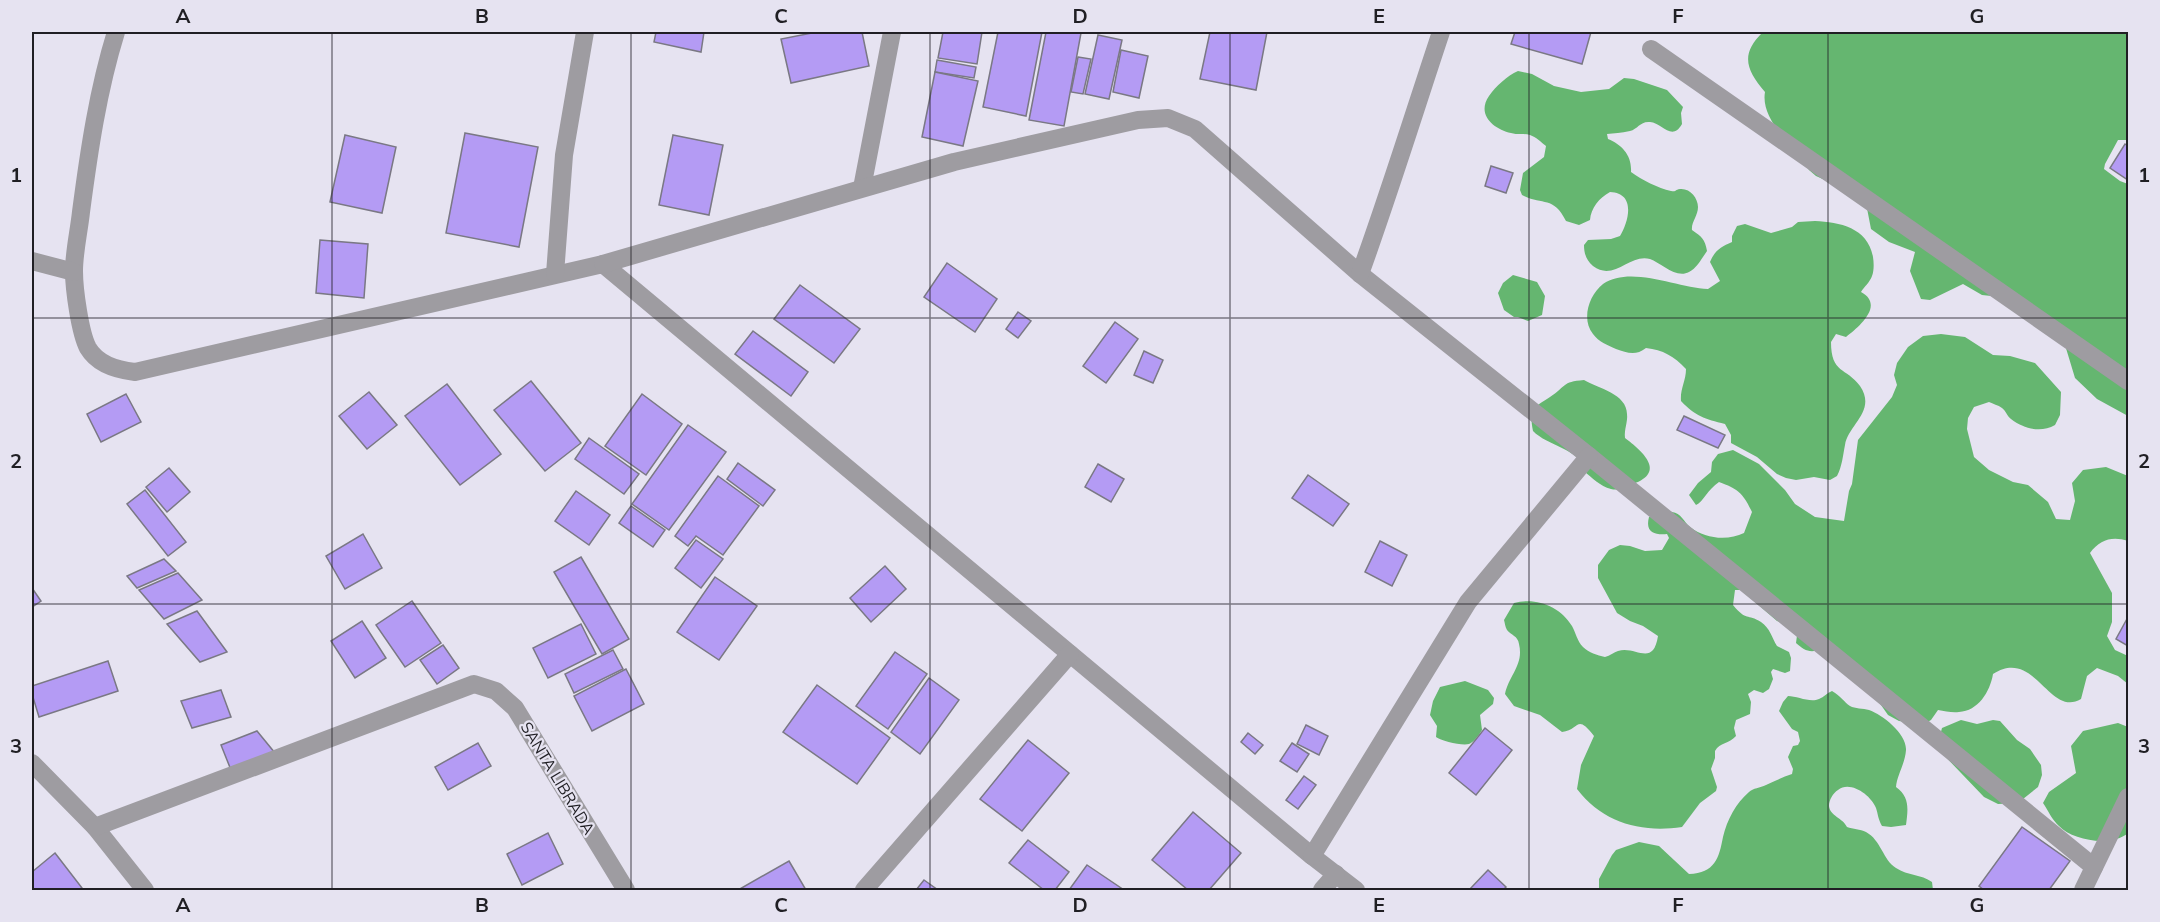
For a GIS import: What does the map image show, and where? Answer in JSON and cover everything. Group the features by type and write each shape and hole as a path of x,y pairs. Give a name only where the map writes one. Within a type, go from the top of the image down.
{"street":[{"path":"116,32 104,70 87,162 74,272 82,333 89,350 102,362 118,370 135,372 603,264 954,162 1138,120 1168,118 1195,129 1360,274 1589,456 2094,867"},
{"path":"555,274 564,155 585,32"},
{"path":"862,188 892,32"},
{"path":"1360,274 1441,32"},
{"path":"1651,49 2128,381"},
{"path":"32,261 74,272"},
{"path":"603,264 1356,891"},
{"path":"1312,856 1468,602 1589,456"},
{"path":"864,891 1070,654"},
{"name":"SANTA LIBRADA","path":"95,827 474,684 496,691 515,708 626,891"},
{"path":"32,763 95,827 145,891"},
{"path":"2083,891 2128,797"},
{"path":"1322,891 1336,874"}],"green space":[{"path":"1763,32 2128,32 2128,140 2118,140 2104,169 2128,184 2128,416 2097,399 2075,378 2062,335 2010,298 1982,295 1963,284 1930,300 1921,299 1910,271 1915,252 1889,242 1871,229 1865,198 1816,176 1773,123 1765,102 1765,92 1753,76 1748,62 1751,48"},
{"path":"1518,71 1532,74 1554,86 1581,92 1609,89 1624,78 1634,79 1667,90 1683,107 1682,124 1674,131 1671,132 1647,122 1630,131 1607,134 1608,139 1618,144 1628,156 1631,172 1661,188 1673,191 1684,189 1695,197 1698,207 1692,230 1702,239 1707,251 1694,268 1684,274 1643,258 1608,271 1593,266 1586,256 1584,245 1588,240 1611,239 1620,236 1626,223 1627,202 1618,194 1610,192 1602,197 1594,207 1590,220 1579,225 1566,221 1552,204 1522,195 1520,190 1523,173 1544,157 1546,146 1530,135 1513,134 1493,125 1485,109 1489,96 1495,89 1506,78"},
{"path":"1815,221 1852,228 1865,239 1873,257 1872,276 1861,292 1868,297 1871,303 1867,316 1846,337 1836,334 1831,342 1836,365 1860,386 1865,403 1864,410 1847,438 1837,476 1830,480 1814,477 1796,480 1777,474 1757,457 1731,443 1731,435 1725,424 1701,416 1681,401 1686,369 1677,361 1668,354 1652,349 1646,348 1631,353 1606,345 1589,328 1587,314 1594,294 1603,284 1614,279 1640,277 1708,289 1720,281 1710,262 1719,249 1732,242 1737,226 1745,224 1771,233 1792,227 1798,222"},
{"path":"1513,275 1537,282 1545,296 1542,315 1528,321 1514,317 1504,310 1498,293 1503,283"},
{"path":"1941,334 1965,337 1993,355 2010,356 2035,363 2061,392 2060,415 2055,425 2044,429 2033,429 2021,425 2010,418 2002,408 1989,402 1974,407 1968,418 1967,429 1974,457 1989,470 2013,482 2028,485 2048,502 2056,519 2070,520 2075,501 2072,483 2083,470 2106,467 2128,476 2128,541 2107,540 2090,553 2112,593 2112,622 2107,636 2115,650 2128,656 2128,684 2118,676 2097,668 2087,676 2081,699 2070,702 2060,699 2031,675 2020,669 2008,668 1993,674 1986,694 1966,711 1938,710 1931,720 1924,724 1899,721 1888,715 1874,695 1821,649 1807,650 1796,643 1798,628 1777,621 1741,590 1735,590 1733,605 1744,615 1764,624 1777,646 1789,652 1790,671 1785,673 1773,669 1771,672 1773,679 1769,689 1763,693 1754,690 1748,694 1751,702 1750,714 1736,720 1734,728 1736,736 1715,751 1711,769 1717,787 1716,791 1700,803 1682,827 1638,827 1611,818 1599,810 1577,789 1581,765 1594,736 1581,724 1562,732 1540,715 1514,706 1505,694 1518,664 1520,651 1516,637 1507,630 1504,620 1514,603 1539,602 1554,608 1567,619 1583,647 1596,655 1605,657 1624,650 1642,653 1652,651 1656,646 1658,636 1617,613 1598,578 1598,565 1609,550 1620,545 1645,551 1662,550 1669,538 1667,534 1652,532 1648,522 1649,517 1666,512 1678,514 1690,527 1709,536 1724,538 1744,533 1752,512 1743,496 1731,487 1719,482 1696,505 1689,495 1711,472 1712,462 1718,454 1733,450 1759,464 1785,490 1795,504 1815,517 1844,521 1858,440 1892,397 1897,385 1894,375 1897,363 1908,347 1923,336"},
{"path":"1584,380 1611,392 1626,407 1625,438 1644,455 1650,468 1643,479 1620,489 1607,488 1584,471 1582,464 1571,453 1533,431 1532,413 1536,407 1568,383"},
{"path":"1465,681 1488,690 1494,698 1493,704 1480,715 1482,730 1472,742 1469,744 1452,743 1436,737 1437,726 1430,715 1433,701 1440,687"},
{"path":"1832,691 1850,706 1869,710 1881,716 1903,738 1906,750 1896,787 1906,799 1906,825 1882,826 1870,798 1854,788 1843,787 1836,791 1830,801 1830,809 1847,827 1864,831 1871,836 1896,868 1932,882 1933,890 1599,890 1599,879 1616,850 1639,842 1659,846 1689,874 1705,871 1710,867 1720,852 1727,824 1740,801 1752,790 1792,774 1793,769 1788,757 1793,746 1798,745 1800,741 1798,732 1792,729 1779,711 1783,702 1788,696 1815,700"},
{"path":"1961,720 1977,724 1993,720 2000,721 2017,740 2030,749 2041,765 2042,775 2038,787 2018,803 1998,804 1984,797 1939,750 1942,728"},
{"path":"2118,723 2128,727 2128,833 2103,841 2073,835 2057,824 2043,803 2049,792 2076,773 2071,746 2083,731"}],"building":[{"path":"656,32 704,32 701,52 654,42"},
{"path":"817,32 862,32 869,66 791,83 781,39"},
{"path":"943,32 982,32 977,64 938,58"},
{"path":"998,32 1042,32 1026,116 983,107"},
{"path":"1046,32 1081,33 1064,126 1029,120"},
{"path":"1210,32 1267,32 1256,90 1200,79"},
{"path":"1515,32 1591,32 1582,64 1511,44"},
{"path":"1098,35 1122,40 1109,99 1085,94"},
{"path":"1121,50 1148,56 1139,98 1113,92"},
{"path":"1078,57 1091,59 1083,94 1071,92"},
{"path":"937,60 976,67 974,78 935,72"},
{"path":"935,72 978,81 963,146 922,137"},
{"path":"465,133 538,147 519,247 446,233"},
{"path":"345,135 396,147 382,213 330,202"},
{"path":"673,135 723,145 709,215 659,205"},
{"path":"2125,144 2128,146 2128,180 2110,168"},
{"path":"1491,166 1513,173 1506,193 1485,186"},
{"path":"320,240 368,244 364,298 316,293"},
{"path":"947,263 997,299 975,332 924,297"},
{"path":"800,285 860,329 834,363 774,319"},
{"path":"1018,312 1031,321 1018,338 1006,329"},
{"path":"1115,322 1138,339 1106,383 1083,366"},
{"path":"753,331 808,372 791,396 735,354"},
{"path":"1144,351 1163,360 1153,383 1134,375"},
{"path":"531,381 581,443 545,471 494,410"},
{"path":"447,384 501,454 460,485 405,416"},
{"path":"369,392 397,425 367,449 339,416"},
{"path":"126,394 141,422 101,442 87,414"},
{"path":"642,394 682,424 646,475 605,446"},
{"path":"1684,416 1725,435 1718,448 1677,430"},
{"path":"688,425 726,452 669,530 632,504"},
{"path":"589,438 639,474 624,494 575,459"},
{"path":"738,463 775,490 763,506 727,479"},
{"path":"1098,464 1124,479 1111,502 1085,487"},
{"path":"169,468 190,492 167,512 146,487"},
{"path":"1308,475 1349,504 1333,526 1292,498"},
{"path":"718,476 759,506 723,555 696,536 688,546 675,536"},
{"path":"145,490 186,542 168,556 127,504"},
{"path":"576,491 610,515 589,545 555,521"},
{"path":"631,506 665,530 653,547 619,523"},
{"path":"363,534 382,568 345,589 326,556"},
{"path":"696,540 723,559 701,588 675,568"},
{"path":"1380,541 1407,555 1392,586 1365,572"},
{"path":"581,557 629,639 602,654 554,572"},
{"path":"164,559 176,571 137,588 127,576"},
{"path":"885,566 906,589 871,622 850,598"},
{"path":"178,573 202,600 164,619 139,590"},
{"path":"715,577 757,606 719,660 677,632"},
{"path":"32,588 41,601 32,607"},
{"path":"412,601 441,643 405,667 376,625"},
{"path":"197,611 227,652 200,662 167,624"},
{"path":"2128,617 2128,646 2116,639"},
{"path":"362,621 386,658 355,678 331,641"},
{"path":"581,624 596,654 548,678 533,648"},
{"path":"443,645 459,668 437,684 420,660"},
{"path":"613,650 623,669 574,693 565,674"},
{"path":"895,652 927,674 888,729 856,706"},
{"path":"108,661 118,691 39,717 32,686"},
{"path":"626,669 644,704 592,731 574,696"},
{"path":"929,678 959,700 920,754 891,732"},
{"path":"817,685 890,738 857,784 783,732"},
{"path":"221,690 231,717 192,728 181,701"},
{"path":"1306,725 1328,736 1319,755 1297,744"},
{"path":"1485,728 1512,750 1476,795 1449,773"},
{"path":"257,731 275,753 231,770 221,745"},
{"path":"1248,733 1263,745 1255,754 1241,742"},
{"path":"1028,740 1069,773 1022,831 980,799"},
{"path":"478,743 491,766 448,790 435,767"},
{"path":"1292,743 1309,754 1297,772 1280,761"},
{"path":"1304,776 1316,785 1298,809 1286,800"},
{"path":"1193,812 1241,853 1209,890 1188,890 1152,860"},
{"path":"2022,827 2070,861 2049,890 1984,890 1979,886"},
{"path":"548,833 563,864 522,885 507,854"},
{"path":"1028,840 1069,872 1055,890 1044,890 1009,863"},
{"path":"55,853 82,888 78,890 32,890 32,872"},
{"path":"789,861 806,890 738,890"},
{"path":"1087,865 1124,890 1069,890"},
{"path":"1488,870 1506,887 1503,890 1469,890"},
{"path":"924,880 938,890 916,890"}]}
